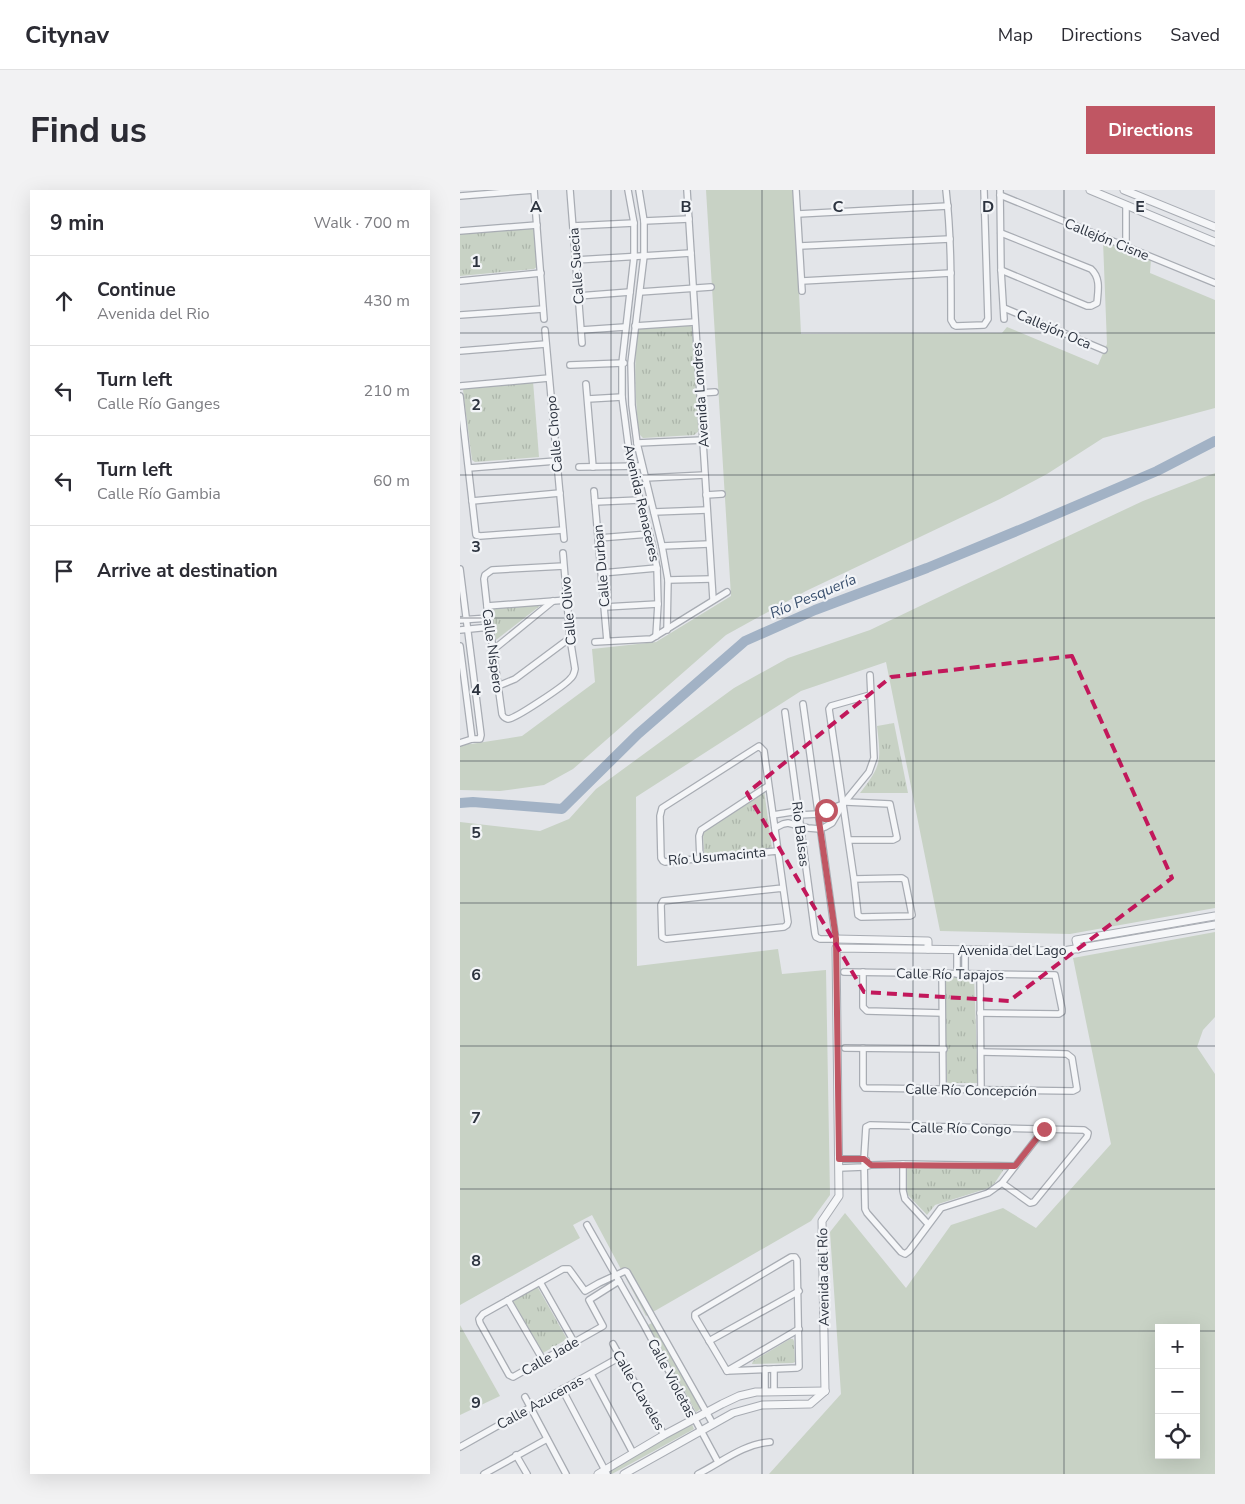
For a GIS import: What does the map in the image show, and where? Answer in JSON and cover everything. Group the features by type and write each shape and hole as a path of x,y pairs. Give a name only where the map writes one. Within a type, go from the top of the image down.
{"street":[{"path":"460,196 534,190 544,319"},
{"path":"570,190 575,190"},
{"name":"Calle Suecia","path":"570,190 582,343"},
{"name":"Avenida Renaceres","path":"628,190 634,223 634,256 625,327 622,397 631,466 657,568 658,604 656,636"},
{"name":"Avenida Renaceres","path":"639,190 644,221 644,256 631,363 632,405 637,444 662,546 668,580 667,630"},
{"name":"Avenida Londres","path":"687,190 713,599"},
{"path":"796,190 802,291"},
{"path":"946,190 950,239 951,320 956,326 981,326 988,319 984,190"},
{"path":"1090,190 1215,242"},
{"path":"1124,190 1215,227"},
{"path":"1000,192 1004,319"},
{"name":"Callejón Cisne","path":"1000,192 1126,247 1215,283"},
{"path":"1126,205 1126,247"},
{"path":"798,214 948,206"},
{"path":"644,221 689,219"},
{"path":"573,226 634,223"},
{"path":"460,232 537,225"},
{"path":"1001,233 1093,271 1098,282 1097,303 1087,306 1001,270"},
{"path":"800,246 950,239"},
{"path":"576,260 690,253"},
{"path":"460,281 541,273"},
{"path":"802,281 951,273"},
{"path":"640,292 711,288"},
{"path":"578,296 630,292"},
{"name":"Callejón Oca","path":"1004,308 1104,350"},
{"path":"460,315 543,309"},
{"path":"636,326 695,322"},
{"path":"581,330 625,327"},
{"name":"Calle Chopo","path":"545,330 564,539"},
{"path":"460,351 546,344"},
{"path":"570,365 631,363"},
{"path":"460,386 549,378"},
{"path":"586,384 593,467"},
{"path":"700,394 715,392"},
{"path":"460,396 463,447 469,468 478,536 563,530"},
{"path":"588,399 622,397"},
{"path":"637,444 703,440"},
{"path":"469,468 556,461"},
{"path":"579,467 642,466"},
{"path":"644,478 705,475"},
{"name":"Calle Durban","path":"594,491 605,607 606,641"},
{"path":"472,501 560,494"},
{"path":"706,495 722,494"},
{"path":"595,502 640,500"},
{"path":"654,512 707,510"},
{"path":"598,538 649,534"},
{"path":"662,546 709,544"},
{"name":"Calle Olivo","path":"563,553 566,600 575,669"},
{"name":"Calle Níspero","path":"564,566 492,570 485,575 487,606 503,717 507,719 512,718 530,708 569,681 575,669"},
{"path":"602,573 657,568"},
{"path":"460,569 463,620 468,630 481,736 480,739 472,739 460,743"},
{"path":"668,580 711,578"},
{"path":"595,642 651,639 727,592"},
{"path":"487,606 566,600"},
{"path":"493,650 553,601"},
{"path":"605,607 658,604"},
{"path":"463,620 489,618"},
{"path":"460,630 490,628"},
{"path":"498,686 515,679 570,638"},
{"path":"460,646 472,739"},
{"path":"774,828 788,823 820,829 832,823 844,803 869,772 874,758 870,675"},
{"path":"854,879 904,879 912,914 910,916 860,917 858,915 830,710 831,706 870,694"},
{"path":"803,704 836,948"},
{"name":"Rio Balsas","path":"785,712 815,934 820,939 836,939"},
{"name":"Río Usumacinta","path":"759,746 764,751 768,786 777,851 666,862 662,860 660,816 662,808 759,746"},
{"path":"700,859 699,836 702,828 768,786"},
{"path":"773,815 792,812 799,815 818,814 844,803 890,804 896,839 849,840"},
{"path":"777,851 783,888 788,922 787,925 784,927 663,938 662,902 783,888"},
{"name":"Avenida del Lago","path":"1078,949 1076,940 1215,916"},
{"name":"Avenida del Lago","path":"836,948 1063,952 1215,925"},
{"path":"1158,926 1160,935"},
{"path":"836,939 928,940 928,949"},
{"name":"Avenida del Río","path":"825,1391 822,1221 839,1196 836,948"},
{"path":"957,950 957,974"},
{"path":"965,950 965,974"},
{"name":"Calle Río Tapajos","path":"844,972 1056,975 1062,1012 1056,1015 980,1014"},
{"path":"864,972 864,1010 870,1012 942,1013"},
{"path":"942,973 943,1089"},
{"path":"980,974 981,1089"},
{"path":"845,1048 943,1049"},
{"name":"Calle Río Concepción","path":"863,1048 864,1087 1073,1091 1077,1089 1072,1058 1065,1053 981,1052"},
{"name":"Calle Río Congo","path":"864,1159 865,1130 866,1127 870,1126 1084,1130 1088,1132 1087,1137 1067,1163 1032,1203 1002,1183"},
{"path":"864,1159 865,1209 901,1252 905,1254 941,1208 988,1193 1002,1183 1044,1129"},
{"path":"839,1159 864,1159 871,1165"},
{"path":"839,1168 903,1164 1015,1166"},
{"path":"903,1164 903,1191 905,1199 928,1224"},
{"name":"Calle Violetas","path":"587,1225 644,1325 718,1462"},
{"path":"790,1257 795,1257 797,1260 799,1291 799,1367 727,1371 695,1317 697,1312 790,1257"},
{"name":"Calle Jade","path":"615,1275 585,1291 572,1272 566,1268 484,1314 479,1320 509,1375 513,1377 604,1326 590,1300 619,1281"},
{"name":"Calle Violetas","path":"615,1275 623,1271 627,1272 713,1424"},
{"path":"540,1282 574,1342"},
{"path":"709,1341 799,1291"},
{"path":"508,1300 543,1360"},
{"name":"Calle Violetas","path":"644,1325 654,1320"},
{"path":"727,1371 799,1329"},
{"name":"Calle Claveles","path":"613,1344 664,1435"},
{"name":"Calle Azucenas","path":"460,1447 620,1357"},
{"path":"765,1369 770,1392"},
{"path":"770,1405 774,1369"},
{"path":"591,1374 633,1453"},
{"path":"562,1389 603,1472 664,1435 739,1396 770,1392 825,1391"},
{"path":"624,1474 733,1413 762,1405 810,1404 825,1391"},
{"path":"525,1397 566,1474"},
{"path":"484,1474 547,1438"},
{"path":"698,1474 705,1472 718,1462 746,1447 770,1442"},
{"path":"516,1455 527,1474"}],"highlighted area":[{"path":"1072,656 1172,878 1009,1001 864,992 747,793 891,677"}],"green space":[{"path":"706,190 794,190 801,334 1002,333 1007,327 1098,365 1107,344 1103,241 1151,259 1150,273 1215,300 1215,408 1103,438 1047,474 1000,499 806,591 726,635 573,769 544,785 500,791 460,790 460,742 471,744 522,736 595,682 592,649 656,642 731,596"},
{"path":"531,226 535,231 538,266 534,269 460,276 460,233"},
{"path":"689,324 693,328 699,431 694,435 643,438 639,434 636,395 635,357 637,331 642,328"},
{"path":"533,381 539,457 475,462 472,460 463,390 466,387"},
{"path":"1215,473 1215,908 1070,934 940,931 886,662 801,691 636,797 637,966 778,949 782,974 826,970 830,1195 811,1221 646,1316 592,1215 573,1225 580,1238 460,1305 460,822 540,831 569,819 596,789 734,688 788,658 870,630 1143,501"},
{"path":"541,605 496,640 491,608"},
{"path":"894,723 908,793 860,793 872,776 878,762 877,726"},
{"path":"764,790 772,848 704,854 703,833"},
{"path":"1215,932 1215,1017 1203,1030 1197,1047 1215,1074 1215,1474 769,1474 841,1394 830,1232 845,1213 906,1288 951,1225 1003,1208 1036,1228 1111,1144 1073,958"},
{"path":"944,977 974,977 978,1083 947,1083"},
{"path":"906,1167 1004,1169 992,1187 935,1205 927,1215 907,1194"},
{"path":"537,1286 567,1339 543,1353 512,1300"},
{"path":"654,1322 702,1408 696,1412 648,1325"},
{"path":"460,1325 500,1396 460,1415"},
{"path":"790,1339 794,1341 795,1362 752,1364 753,1361"},
{"path":"691,1422 694,1429 612,1474 610,1469"}],"waterway":[{"name":"Río Pesquería","path":"460,803 473,802 562,809 638,734 745,641 815,610 927,568 1024,528 1157,471 1215,441"}],"route":[{"path":"826,810 818,814 836,939 839,1159 864,1159 871,1165 1015,1166 1044,1129"}]}
